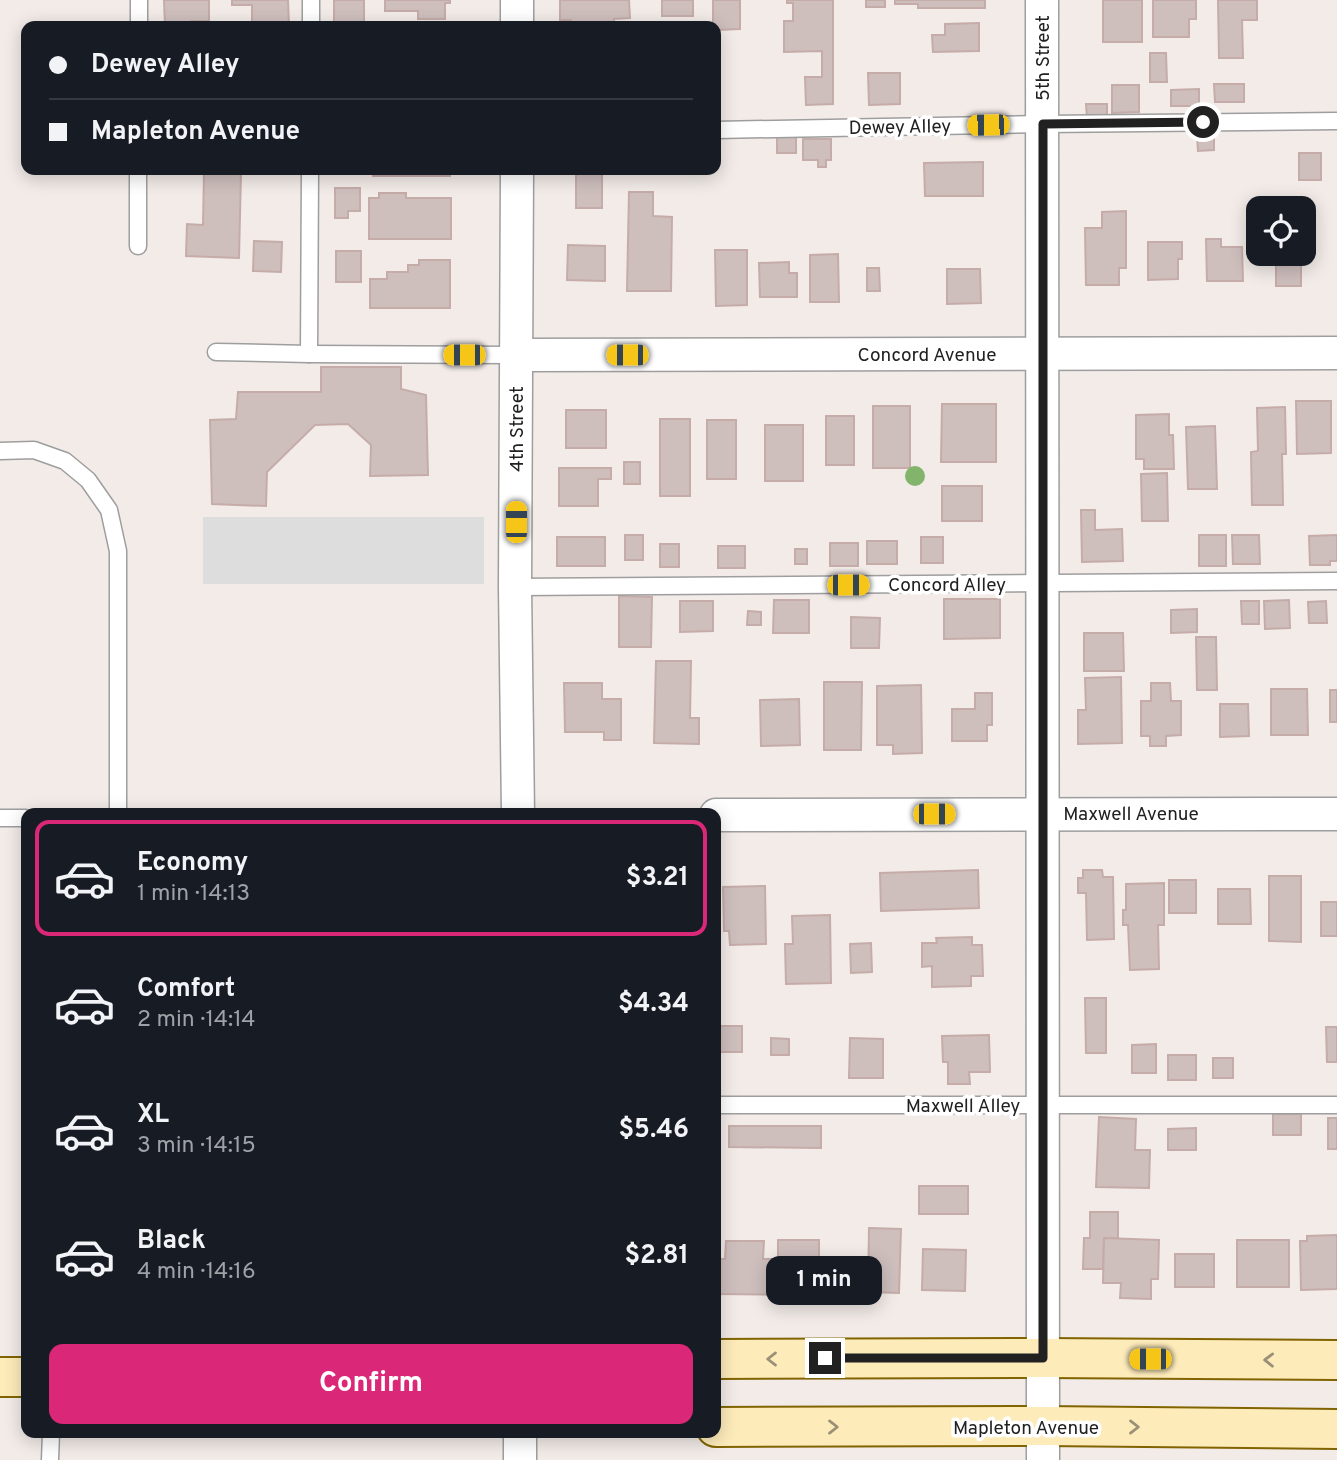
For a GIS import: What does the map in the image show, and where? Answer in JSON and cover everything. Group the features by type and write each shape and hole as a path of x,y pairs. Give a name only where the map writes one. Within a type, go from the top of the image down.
{"street":[{"path":"517,0 517,21"},
{"name":"5th Street","path":"1042,0 1043,1443"},
{"name":"4th Street","path":"517,175 515,587 518,808"},
{"name":"Concord Avenue","path":"516,355 1337,354"},
{"name":"Maxwell Avenue","path":"721,815 1337,814"},
{"path":"721,1359 1337,1360"},
{"path":"0,1377 21,1377"},
{"name":"Mapleton Avenue","path":"721,1427 1043,1443 1337,1429"},
{"path":"520,1438 520,1460"}],"lane":[{"path":"139,0 139,21"},
{"path":"311,0 311,21"},
{"name":"Dewey Alley","path":"721,130 1337,121"},
{"path":"138,175 138,246"},
{"path":"309,354 310,175"},
{"path":"216,352 516,355"},
{"path":"0,451 34,450 65,461 88,480 109,510 118,551 118,808"},
{"name":"Concord Alley","path":"515,587 1337,581"},
{"path":"0,818 21,818"},
{"name":"Maxwell Alley","path":"721,1105 1337,1105"},
{"path":"50,1460 51,1438"}],"shaded area":[{"path":"203,517 484,517 484,584 203,584"}],"building":[{"path":"164,0 209,0 209,21 165,21"},
{"path":"232,0 288,0 289,21 252,21 252,5 232,5"},
{"path":"334,0 364,0 364,21 334,21"},
{"path":"385,0 450,0 450,3 445,3 445,19 418,19 418,11 385,11"},
{"path":"560,0 629,0 630,18 614,21 560,20"},
{"path":"662,0 693,0 693,16 662,16"},
{"path":"713,0 740,0 740,29 721,30 721,21 713,21"},
{"path":"787,0 833,0 833,104 806,105 805,77 822,77 822,51 784,52 784,21 793,21 793,3 787,3"},
{"path":"866,0 885,0 885,7 866,7"},
{"path":"895,0 985,0 985,8 918,8 918,4 895,4"},
{"path":"1103,0 1142,0 1142,42 1103,42"},
{"path":"1153,0 1196,0 1196,19 1189,19 1189,37 1153,37"},
{"path":"1218,0 1257,0 1257,20 1242,20 1243,58 1219,58"},
{"path":"979,23 979,51 933,52 932,35 945,35 945,24"},
{"path":"1150,53 1166,53 1167,82 1150,82"},
{"path":"868,73 900,73 900,104 869,105"},
{"path":"1214,84 1244,84 1244,102 1215,102"},
{"path":"1112,85 1139,85 1139,112 1112,113"},
{"path":"1199,89 1199,106 1171,106 1171,90"},
{"path":"1086,104 1107,104 1107,118 1087,118"},
{"path":"777,136 796,136 796,153 777,153"},
{"path":"1197,136 1214,136 1214,150 1198,151"},
{"path":"803,139 831,139 831,160 826,160 826,167 818,167 818,160 803,160"},
{"path":"1299,153 1321,153 1321,180 1299,180"},
{"path":"983,162 983,196 925,196 924,163"},
{"path":"204,175 241,175 239,258 186,256 187,224 203,225"},
{"path":"373,175 450,175 450,176"},
{"path":"576,175 602,175 602,208 576,208"},
{"path":"335,188 360,188 360,211 348,211 348,218 335,218"},
{"path":"629,192 653,192 653,216 672,217 671,291 627,291"},
{"path":"379,193 406,193 406,198 451,198 451,239 369,239 369,198 379,198"},
{"path":"1126,211 1126,268 1119,268 1119,285 1086,285 1085,228 1102,228 1102,212"},
{"path":"1206,239 1221,239 1221,247 1242,247 1243,281 1207,281"},
{"path":"254,241 282,242 281,272 253,271"},
{"path":"1148,242 1182,242 1182,259 1178,259 1178,279 1148,280"},
{"path":"568,245 605,246 605,281 567,280"},
{"path":"715,250 747,250 747,305 716,306"},
{"path":"336,251 361,251 361,282 336,282"},
{"path":"838,254 839,302 810,302 810,255"},
{"path":"419,260 450,260 450,308 370,308 370,279 387,279 387,272 408,272 408,265 419,265"},
{"path":"789,262 789,273 797,273 797,297 760,297 759,263"},
{"path":"1276,266 1301,266 1301,286 1276,286"},
{"path":"867,268 879,268 880,291 867,291"},
{"path":"947,269 980,269 981,303 947,304"},
{"path":"321,367 401,367 401,389 426,395 428,475 370,476 371,445 348,424 315,425 267,472 266,506 212,504 210,420 236,419 238,392 321,392"},
{"path":"1296,401 1331,401 1331,453 1297,454"},
{"path":"942,404 996,404 996,462 941,462"},
{"path":"873,406 910,406 910,468 873,468"},
{"path":"1285,407 1283,505 1252,505 1251,452 1258,451 1257,408"},
{"path":"566,410 606,410 606,448 566,448"},
{"path":"1169,414 1174,469 1144,469 1144,459 1136,459 1136,415"},
{"path":"826,416 854,416 854,465 826,465"},
{"path":"660,419 690,419 690,496 660,496"},
{"path":"707,420 736,420 736,479 707,479"},
{"path":"765,425 803,425 803,481 765,481"},
{"path":"1215,426 1217,489 1188,489 1186,427"},
{"path":"624,462 640,462 640,484 624,484"},
{"path":"559,468 611,468 611,479 598,479 598,506 559,506"},
{"path":"1167,473 1168,521 1142,521 1141,474"},
{"path":"942,486 982,486 982,521 942,521"},
{"path":"1081,510 1095,510 1095,530 1122,529 1123,561 1082,562"},
{"path":"625,535 643,535 643,560 625,560"},
{"path":"1199,535 1226,535 1226,566 1199,566"},
{"path":"1232,535 1259,535 1260,564 1233,564"},
{"path":"1337,535 1337,561 1330,561 1330,565 1310,565 1309,536"},
{"path":"557,537 605,537 605,566 557,566"},
{"path":"921,537 943,537 943,563 921,563"},
{"path":"867,541 897,541 897,564 867,564"},
{"path":"830,543 858,543 858,566 830,566"},
{"path":"660,544 679,544 679,567 660,567"},
{"path":"718,546 745,546 745,568 718,568"},
{"path":"795,549 807,549 807,564 795,564"},
{"path":"619,596 652,597 651,647 619,647"},
{"path":"944,599 1000,599 1000,638 944,639"},
{"path":"774,600 809,600 809,633 773,633"},
{"path":"1289,600 1290,628 1265,629 1264,601"},
{"path":"680,601 713,601 713,631 680,632"},
{"path":"1241,601 1259,601 1259,624 1242,624"},
{"path":"1326,601 1327,623 1309,623 1308,602"},
{"path":"1197,609 1197,632 1171,633 1171,610"},
{"path":"748,611 761,612 761,625 747,625"},
{"path":"851,617 880,618 879,648 851,648"},
{"path":"1084,633 1123,633 1124,671 1084,671"},
{"path":"1196,637 1216,637 1217,690 1197,690"},
{"path":"656,661 691,661 690,718 699,718 699,744 654,743"},
{"path":"1121,677 1122,743 1078,744 1078,710 1086,710 1085,678"},
{"path":"824,682 862,682 861,750 824,750"},
{"path":"564,683 602,683 602,699 621,699 621,740 604,740 604,732 565,732"},
{"path":"1151,683 1170,683 1171,701 1181,701 1181,735 1166,736 1166,746 1150,746 1150,736 1141,736 1141,701 1151,701"},
{"path":"921,685 922,753 893,754 893,745 877,745 877,686"},
{"path":"1271,689 1307,689 1308,735 1271,735"},
{"path":"1330,690 1337,690 1337,722 1330,722"},
{"path":"975,693 992,693 992,725 987,725 987,741 952,741 952,709 975,709"},
{"path":"799,699 800,745 761,746 760,700"},
{"path":"1220,704 1248,704 1249,736 1220,737"},
{"path":"978,870 979,908 881,911 880,873"},
{"path":"1083,870 1102,870 1103,877 1113,877 1114,939 1087,940 1086,893 1078,893 1078,878 1083,878"},
{"path":"1269,876 1301,876 1301,942 1269,941"},
{"path":"1169,880 1196,880 1196,913 1169,913"},
{"path":"1164,883 1164,925 1158,925 1159,969 1130,970 1128,925 1123,925 1126,884"},
{"path":"765,886 766,944 730,945 729,931 724,931 723,887"},
{"path":"1218,889 1250,889 1251,924 1218,924"},
{"path":"1321,902 1337,902 1337,936 1321,936"},
{"path":"830,915 831,983 786,984 785,944 793,944 792,916"},
{"path":"972,937 972,945 982,945 983,976 971,976 971,986 932,987 932,966 922,967 922,943 937,943 936,938"},
{"path":"871,943 872,972 851,973 850,944"},
{"path":"1085,998 1106,998 1106,1053 1086,1053"},
{"path":"721,1026 742,1026 742,1052 721,1052"},
{"path":"1326,1027 1337,1027 1337,1062 1327,1062"},
{"path":"989,1035 990,1072 969,1072 970,1084 948,1084 948,1062 943,1062 942,1036"},
{"path":"771,1038 789,1039 789,1055 771,1055"},
{"path":"850,1038 883,1039 883,1078 849,1078"},
{"path":"1156,1044 1156,1073 1132,1073 1132,1045"},
{"path":"1168,1055 1196,1055 1196,1080 1168,1080"},
{"path":"1213,1058 1233,1058 1233,1078 1213,1078"},
{"path":"1273,1114 1301,1114 1301,1135 1273,1135"},
{"path":"1099,1117 1136,1119 1135,1150 1150,1150 1149,1188 1096,1187"},
{"path":"1328,1118 1337,1118 1337,1149 1328,1149"},
{"path":"729,1126 821,1126 821,1148 729,1147"},
{"path":"1196,1128 1196,1150 1168,1150 1168,1129"},
{"path":"919,1186 968,1186 968,1214 919,1214"},
{"path":"1090,1212 1118,1212 1118,1238 1104,1238 1103,1269 1083,1269 1084,1238 1090,1238"},
{"path":"869,1228 901,1229 899,1293 868,1292"},
{"path":"1337,1235 1337,1289 1301,1290 1300,1241 1307,1241 1307,1236"},
{"path":"1104,1238 1159,1240 1158,1279 1151,1279 1151,1299 1120,1298 1121,1283 1103,1283"},
{"path":"778,1240 819,1240 819,1295 721,1294 721,1259 725,1259 726,1241 764,1241 763,1259 778,1259"},
{"path":"1237,1240 1289,1240 1289,1287 1237,1287"},
{"path":"923,1249 966,1250 965,1291 922,1290"},
{"path":"1175,1254 1214,1254 1214,1287 1175,1287"}],"route":[{"path":"825,1358 1043,1358 1043,124 1203,122"}]}
